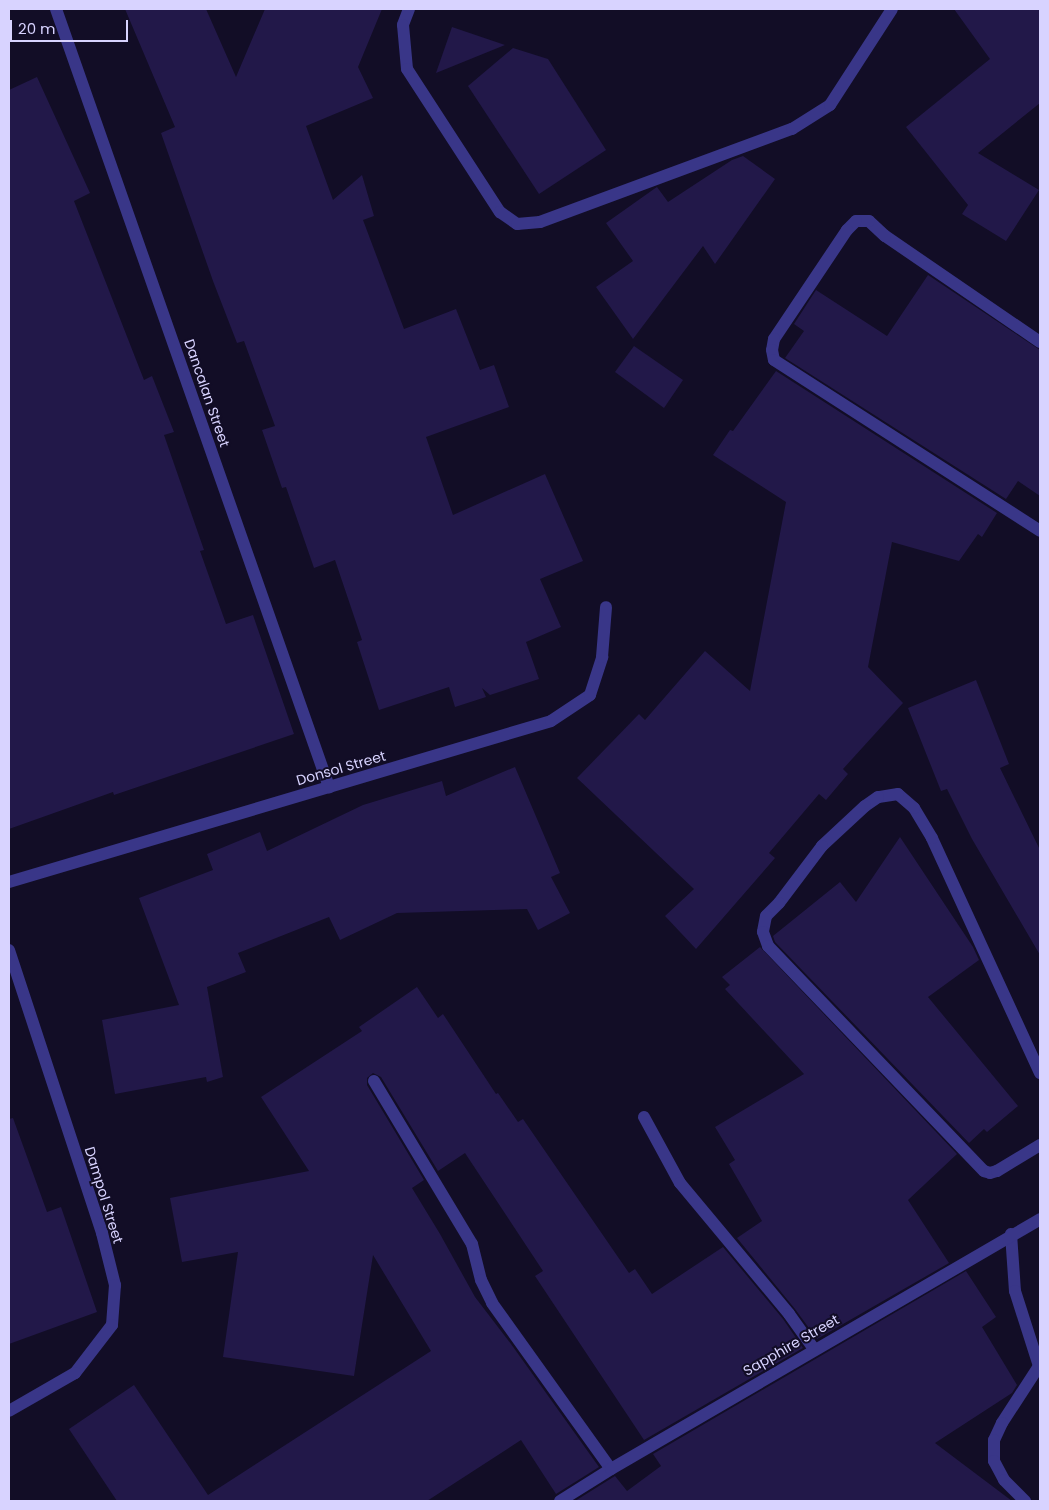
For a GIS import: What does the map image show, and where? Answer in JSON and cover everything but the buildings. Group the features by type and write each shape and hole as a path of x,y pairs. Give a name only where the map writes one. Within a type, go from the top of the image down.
{"street":[{"name":"Dancalan Street","path":"56,9 329,787"},
{"path":"409,9 403,25 408,69 500,212 516,224 540,222 792,129 830,105 892,9"},
{"path":"1040,342 885,236 870,221 856,221 847,230 774,339 772,350 774,360 1040,531"},
{"name":"Donsol Street","path":"9,882 551,721 590,695 602,656 606,606"},
{"path":"1040,1074 932,838 919,815 906,799 898,794 878,797 865,806 822,846 779,904 766,916 763,932 768,946 984,1171 990,1173 997,1171 1040,1144"},
{"name":"Dampol Street","path":"9,950 102,1233 115,1285 112,1325 75,1373 11,1411"},
{"path":"374,1081 472,1244 481,1280 492,1303 610,1468"},
{"path":"644,1117 680,1183 789,1314 814,1349"},
{"name":"Sapphire Street","path":"560,1501 610,1468 1011,1234 1040,1219"},
{"path":"1011,1234 1015,1291 1040,1366 1002,1423 994,1440 994,1461 1004,1480 1025,1501"}]}
